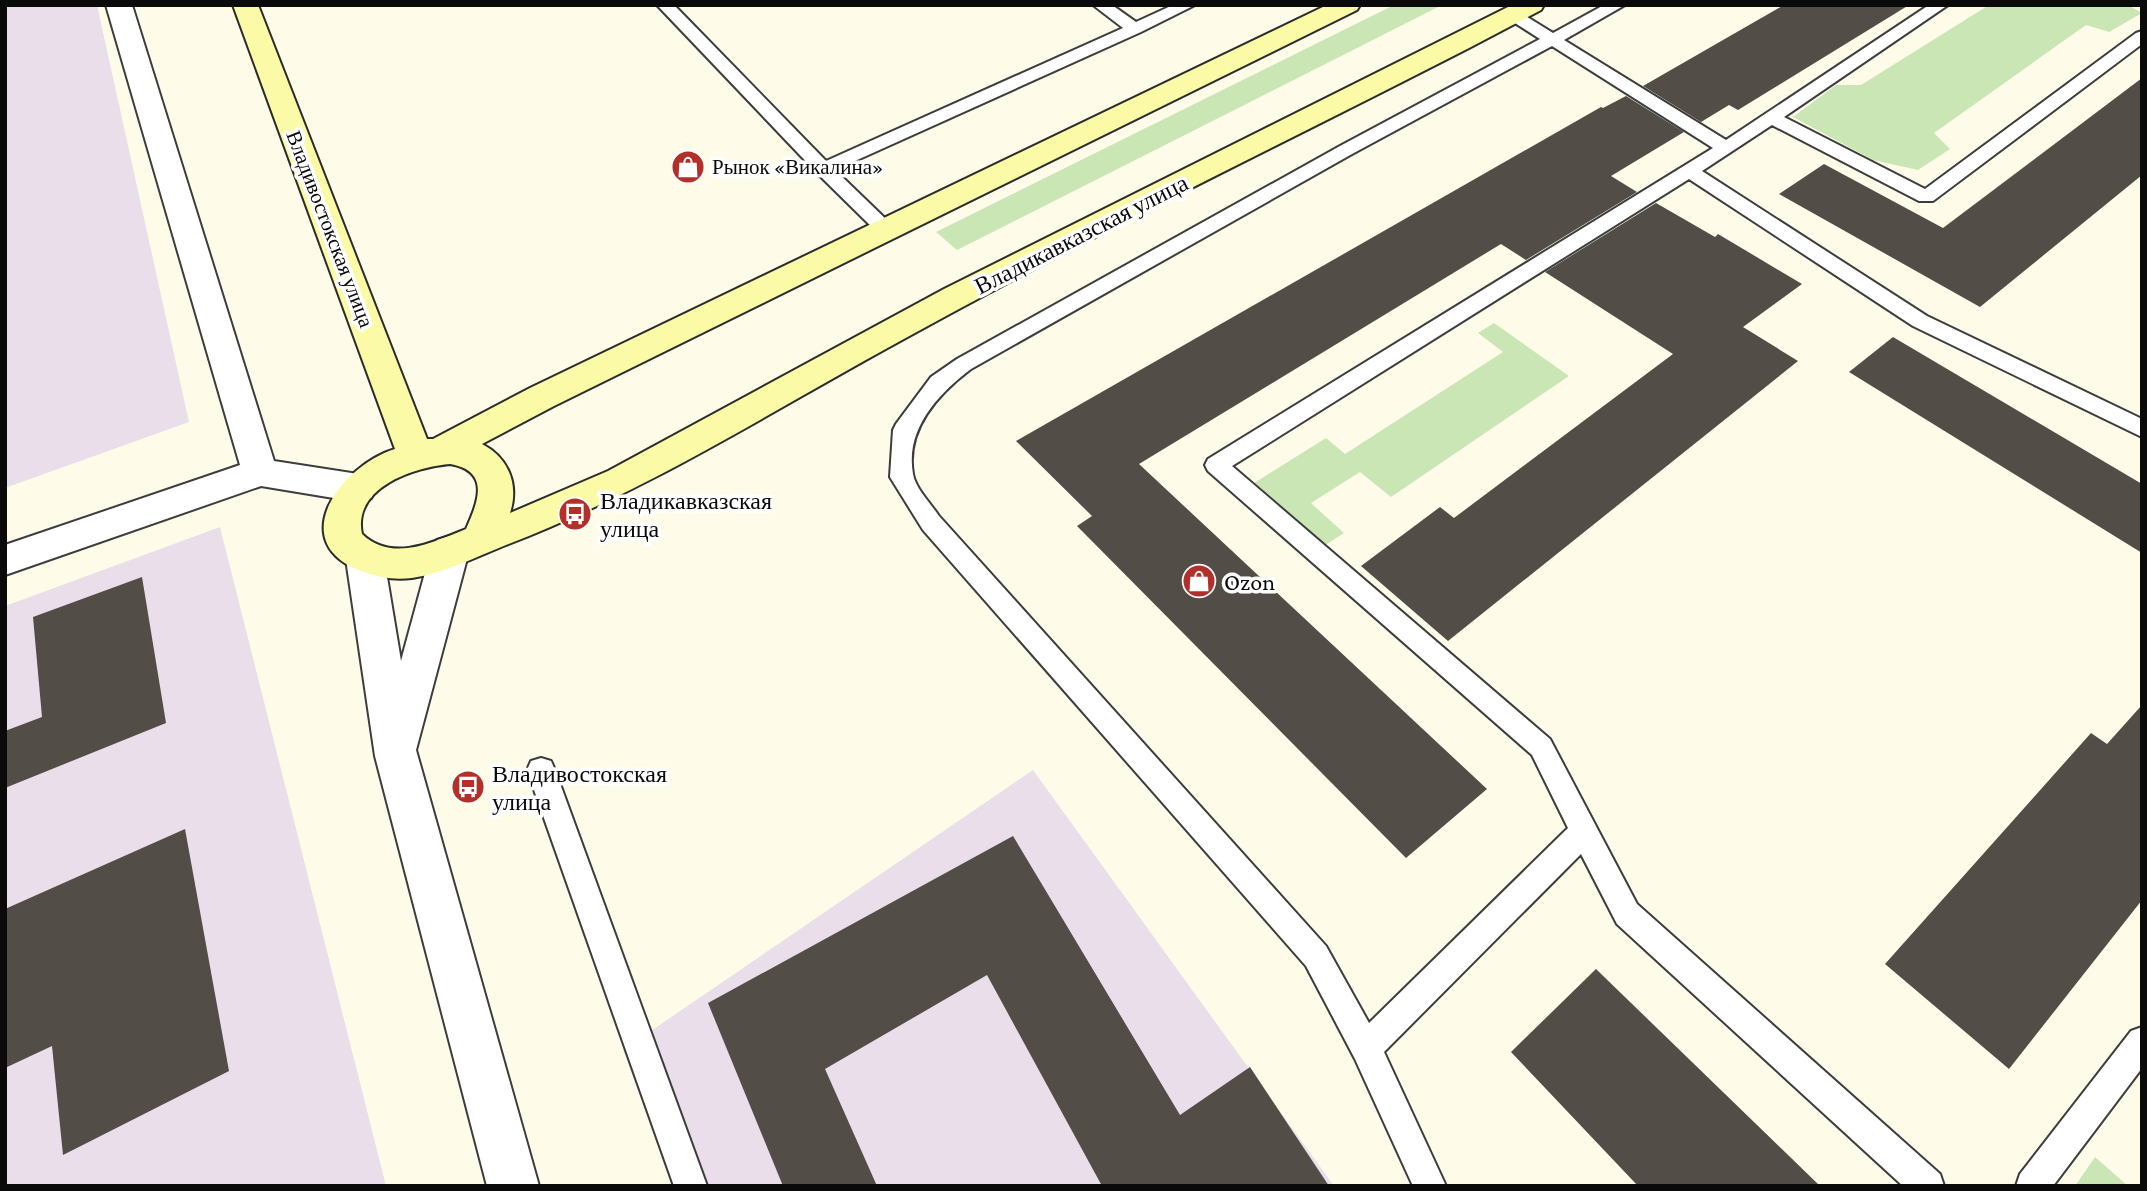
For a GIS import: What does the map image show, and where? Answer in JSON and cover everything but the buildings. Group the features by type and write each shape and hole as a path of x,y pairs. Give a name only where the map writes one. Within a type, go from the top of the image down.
{"main road":[{"name":"Владивостокская улица","path":"245,5 429,452"},
{"path":"429,452 467,453 482,461 495,476 496,499 465,546 423,562 388,565 365,559 346,543 342,528 345,509 358,488 391,463 429,452 1348,5"},
{"name":"Владикавказская улица","path":"465,546 596,494 955,297 1523,10"}],"street":[{"path":"119,5 260,472"},
{"path":"5,560 260,472 358,488"},
{"path":"396,756 465,546"},
{"path":"365,559 396,756 513,1186"}],"lane":[{"path":"665,5 823,169 886,230"},
{"path":"1101,5 1135,29"},
{"path":"823,169 1187,5"},
{"path":"1430,1186 1366,1048 1316,956 931,523 901,477 904,430 939,382 964,364 1346,150 1617,5"},
{"path":"1928,1186 1627,914 1541,747 1216,465 1726,148 1940,5"},
{"path":"1523,10 1552,39 1726,148"},
{"path":"1772,118 1926,197 2142,36"},
{"path":"1689,171 1920,321 2142,429"},
{"path":"541,770 691,1186"},
{"path":"1366,1048 1584,832"},
{"path":"2032,1186 2142,1042"}],"shaded area":[{"path":"5,5 97,5 189,422 5,488"},
{"path":"220,527 386,1186 5,1186 5,606"},
{"path":"1033,770 1334,1186 674,1186 623,1050"}],"green space":[{"path":"1394,5 1442,5 957,250 936,232"},
{"path":"1989,5 2128,5 2142,13 2109,32 2086,25 1934,133 1950,149 1918,170 1873,160 1793,117 1836,85 1861,85"},
{"path":"1494,323 1569,376 1391,497 1360,472 1311,503 1344,533 1321,548 1251,485 1326,438 1345,454 1503,352 1478,333"},
{"path":"2095,1157 2128,1186 2075,1186"}],"place":[{"name":"Рынок «Викалина»","path":"688,167"},
{"name":"Владикавказская улица","path":"575,514"},
{"name":"Ozon","path":"1199,581"},
{"name":"Владивостокская улица","path":"468,787"}]}
